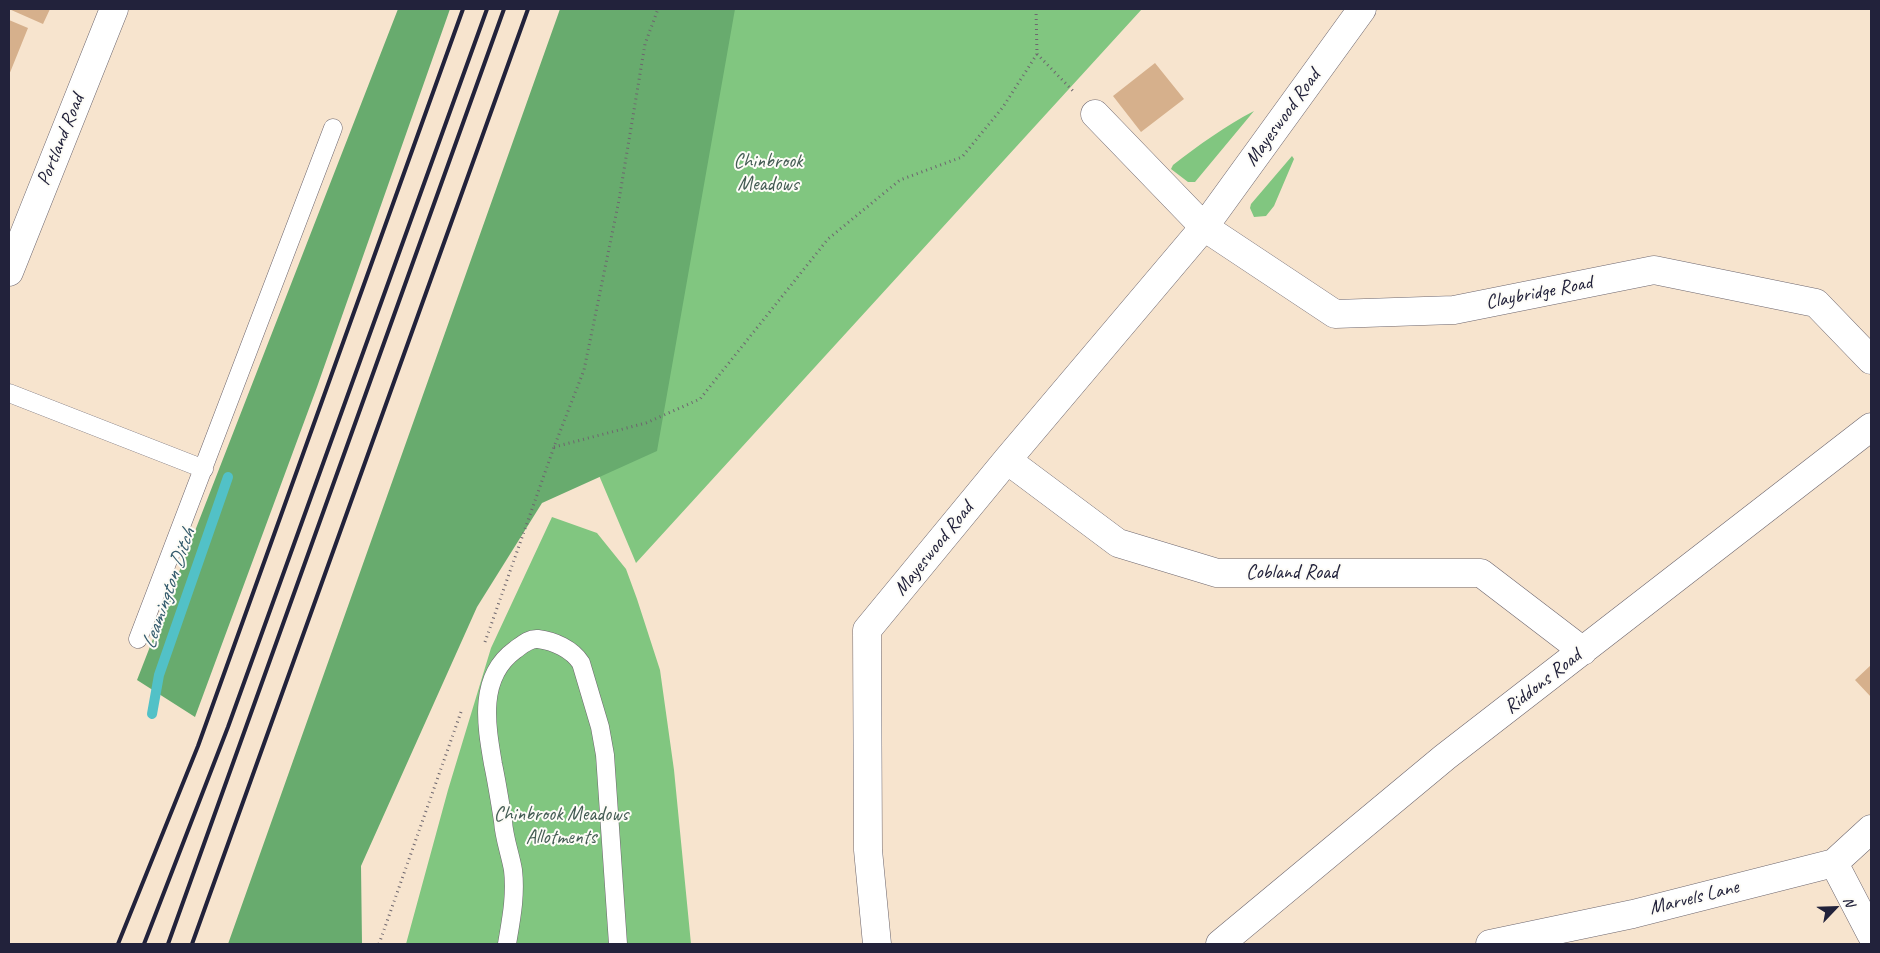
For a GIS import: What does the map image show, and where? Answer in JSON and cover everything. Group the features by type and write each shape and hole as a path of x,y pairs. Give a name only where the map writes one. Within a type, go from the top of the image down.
{"street":[{"name":"Portland Road","path":"9,272 114,9"},
{"name":"Mayeswood Road","path":"877,944 868,850 867,630 1006,460 1204,227 1362,9"},
{"path":"1095,114 1204,227"},
{"name":"Claybridge Road","path":"1204,227 1335,314 1454,310 1654,270 1816,303 1871,360"},
{"name":"Riddons Road","path":"1220,944 1445,757 1871,427"},
{"name":"Cobland Road","path":"1006,460 1118,543 1217,573 1481,573 1583,650"},
{"name":"Marvels Lane","path":"1499,943 1633,914 1834,863 1871,828"},
{"path":"1834,863 1871,934"}],"lane":[{"path":"138,639 333,128"},
{"path":"9,393 204,469"},
{"path":"507,944 514,907 513,870 504,832 488,733 488,695 492,678 499,664 527,641 535,639 544,640 570,650 577,656 600,728 605,755 618,944"}],"path":[{"path":"658,9 645,44 619,200 584,370 554,448 646,423 700,400 828,239 900,180 962,157 1004,107 1037,54 1036,9"},
{"path":"1037,54 1095,114"}],"green space":[{"path":"398,9 450,9 317,387 195,717 137,680"},
{"path":"560,9 735,9 657,451 542,503 477,607 361,866 362,944 228,944"},
{"name":"Chinbrook Meadows","path":"640,9 1142,9 636,563 546,350"},
{"path":"1254,111 1195,182 1188,182 1171,169 1173,165 1202,143"},
{"path":"1292,156 1294,159 1274,206 1266,216 1254,217 1250,208 1251,204"},
{"name":"Chinbrook Meadows Allotments","path":"552,517 597,533 626,569 637,599 660,670 674,770 691,944 406,944 448,790 491,648"}],"building":[{"path":"9,9 50,9 43,24"},
{"path":"9,20 28,28 9,75"},
{"path":"1155,63 1184,99 1141,132 1113,96"},
{"path":"1871,665 1871,697 1855,680"}],"waterway":[{"name":"Leamington Ditch","path":"152,714 159,675 228,477"}],"railway":[{"path":"118,944 198,746 463,9"},
{"path":"144,944 228,727 487,9"},
{"path":"168,944 504,9"},
{"path":"192,944 528,9"}]}
